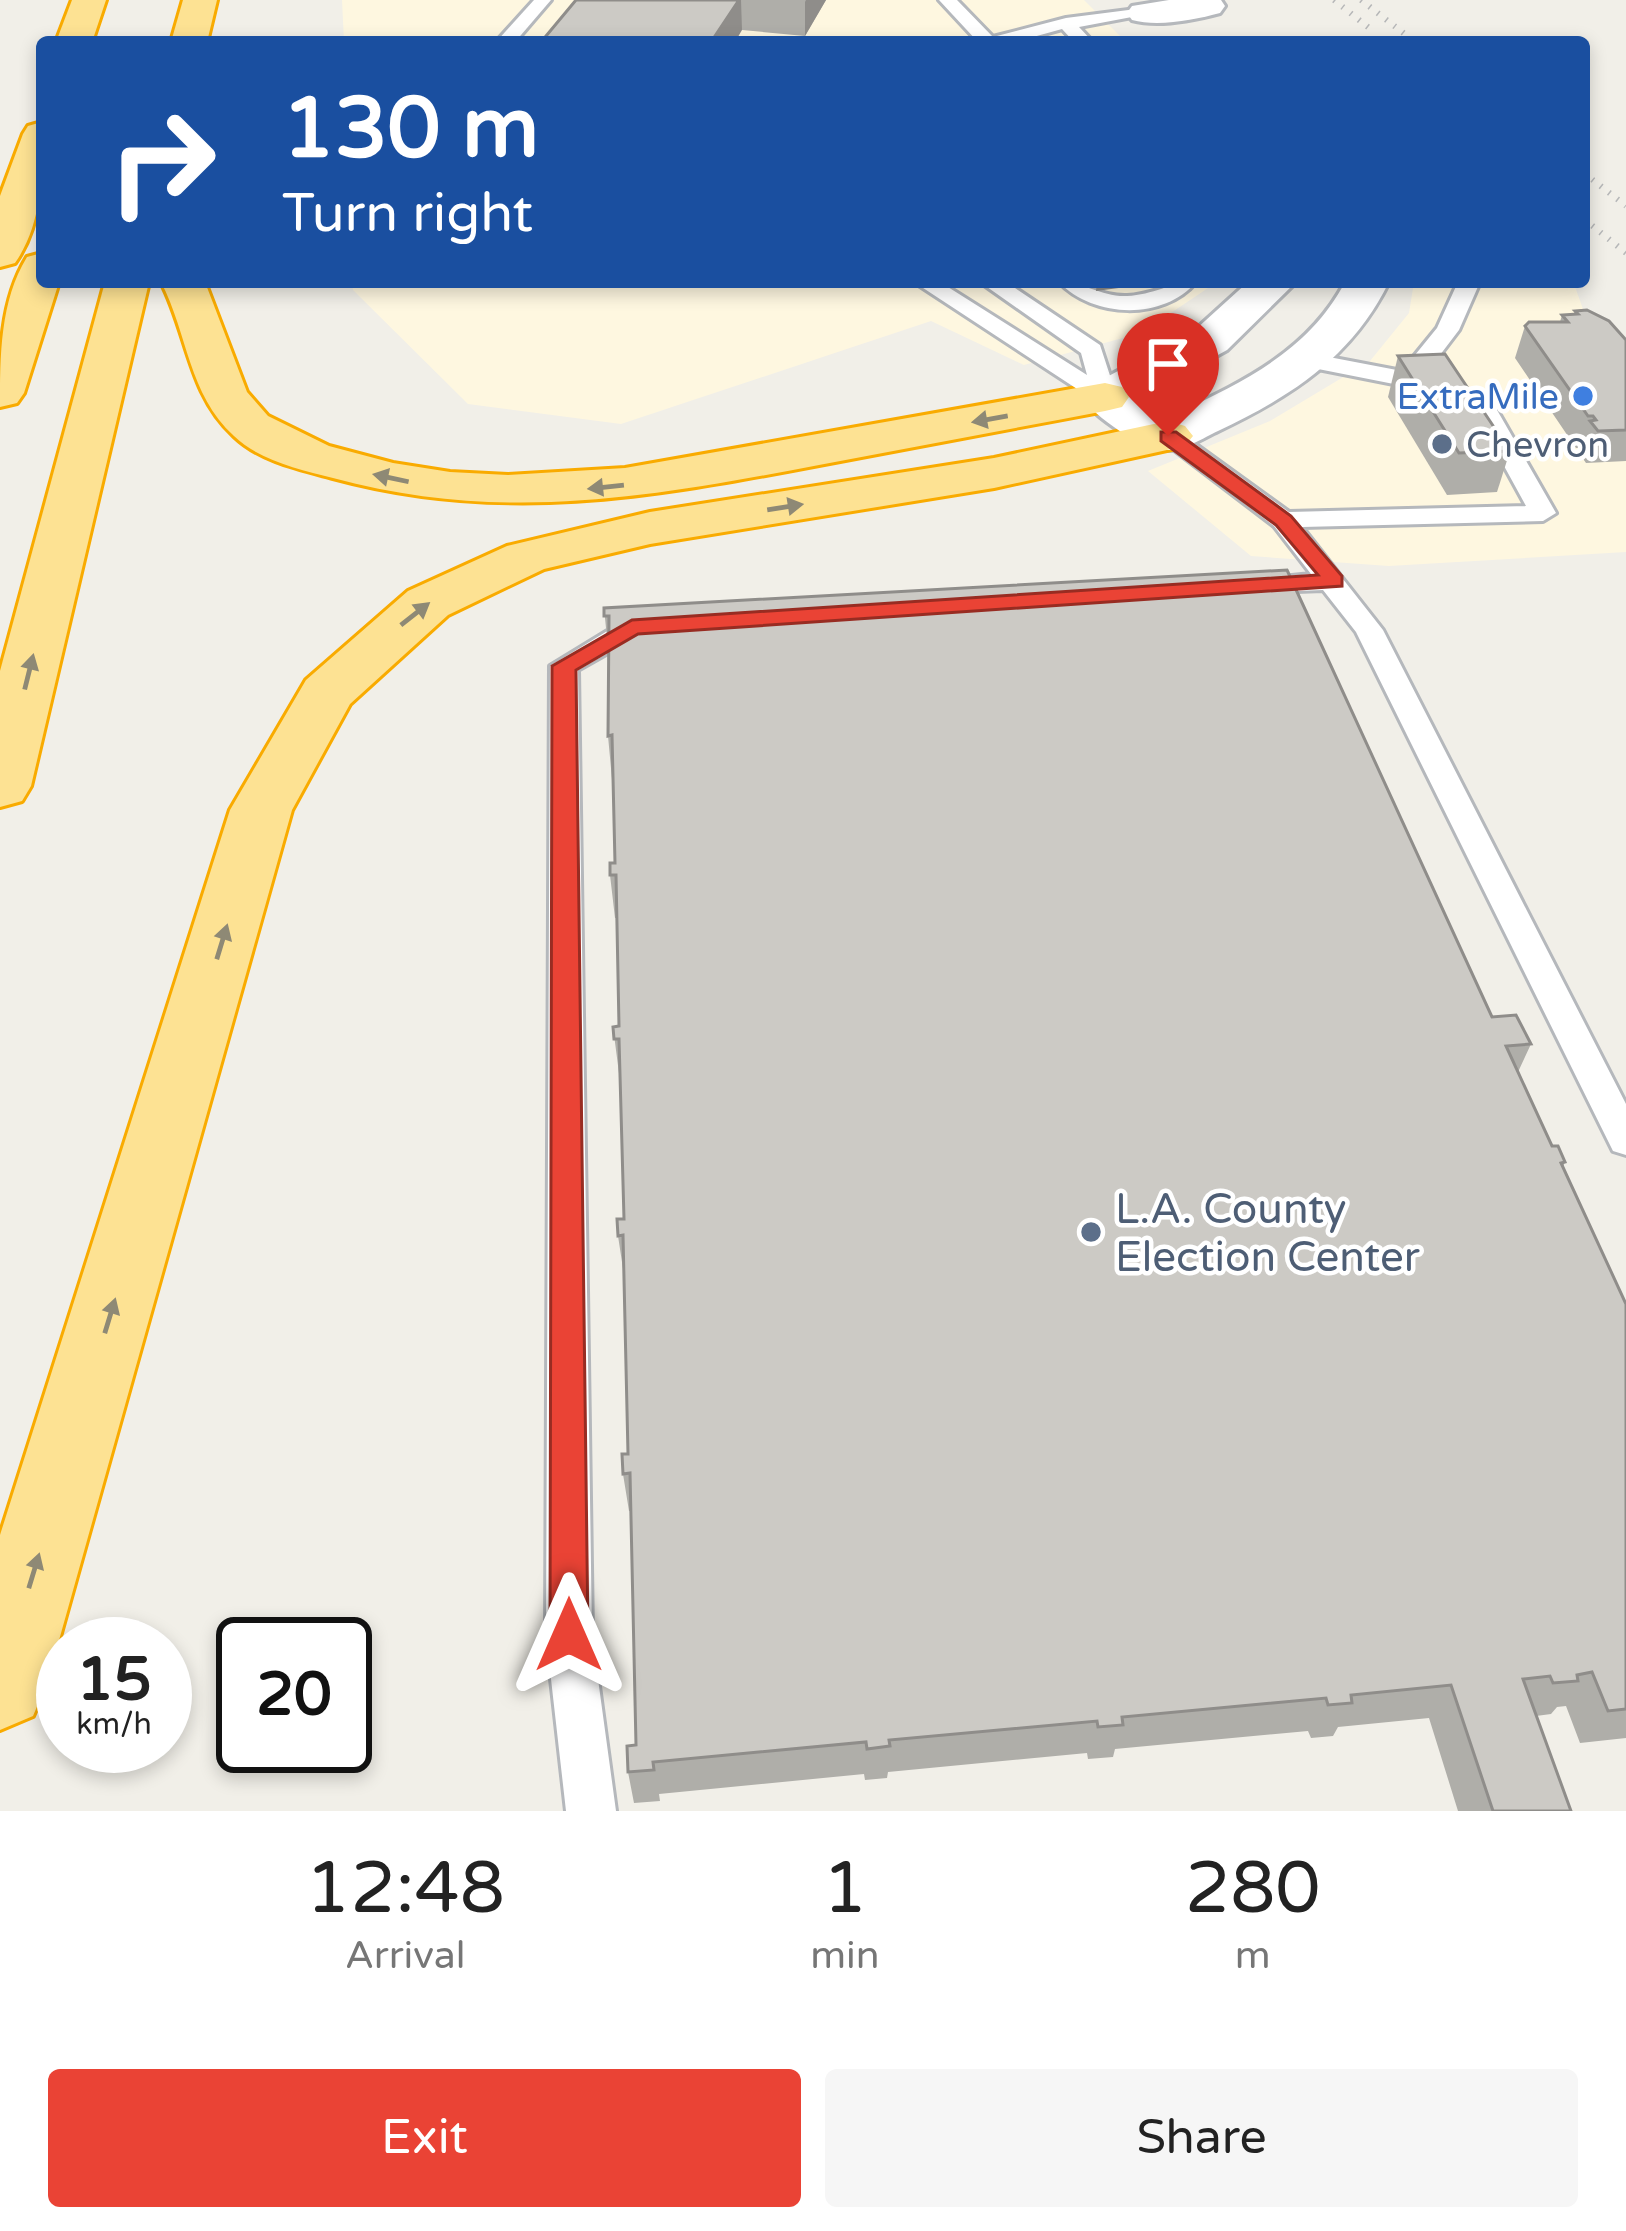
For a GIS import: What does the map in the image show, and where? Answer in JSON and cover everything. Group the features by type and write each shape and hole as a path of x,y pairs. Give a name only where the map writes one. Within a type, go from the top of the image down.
{"highway":[{"path":"191,36 200,0"},
{"path":"0,254 36,158"},
{"path":"0,393 36,284"},
{"path":"0,786 125,288"},
{"path":"187,288 201,310 205,352 220,392 253,428 294,451 424,485 507,492 639,484 1105,398"},
{"path":"0,1683 261,810 327,693 428,603 526,556 650,528 994,473 1168,436"}],"street":[{"path":"1137,7 1214,11"},
{"path":"1137,7 1169,36"},
{"path":"1105,398 1211,340 1267,288"},
{"path":"1105,398 1168,436 1259,393 1308,360 1359,303 1365,288"}],"lane":[{"path":"510,36 542,0"},
{"path":"947,0 985,36"},
{"path":"1015,36 1137,7"},
{"path":"1066,23 1078,36"},
{"path":"934,288 1105,398"},
{"path":"1001,288 1092,350 1105,398"},
{"path":"1079,288 1096,299 1129,303 1161,297 1175,288"},
{"path":"1408,380 1448,329 1465,288"},
{"path":"1283,520 1543,513 1484,408 1408,380 1308,360"},
{"path":"1168,436 1283,520 1369,631 1626,1140"},
{"path":"1223,589 1334,581"},
{"path":"591,1811 569,1635 564,666 632,628 678,625"}],"shaded area":[{"path":"342,0 1084,0 1120,36 344,36"},
{"path":"1208,288 1141,333 1024,365 931,321 621,424 468,404 353,290"},
{"path":"1413,288 1575,288 1583,309 1626,352 1626,552 1389,566 1251,556 1148,471 1270,421 1370,361 1409,313"}],"building":[{"path":"576,0 739,0 715,36 546,36"},
{"path":"1587,310 1609,321 1626,340 1626,430 1598,431 1590,421 1596,420 1588,416 1525,326 1529,322 1568,322 1562,315"},
{"path":"1445,354 1510,451 1459,453 1398,356"},
{"name":"L.A. County Election Center","path":"1287,570 1492,1017 1516,1015 1531,1044 1506,1046 1552,1146 1558,1146 1565,1162 1561,1163 1626,1304 1626,1709 1608,1711 1592,1672 1577,1675 1578,1681 1553,1683 1550,1676 1523,1679 1571,1811 1493,1811 1451,1685 1351,1695 1352,1703 1328,1705 1326,1698 1122,1717 1123,1725 1098,1727 1097,1721 889,1740 890,1746 867,1749 866,1742 653,1762 654,1770 628,1772 627,1746 636,1745 630,1473 623,1474 622,1454 628,1454 623,1235 618,1236 617,1219 624,1219 619,1039 614,1039 613,1027 619,1026 616,875 610,875 610,863 615,863 612,735 608,736 609,616 604,616 604,608"}],"railway":[{"path":"1334,0 1373,31"},
{"path":"1361,0 1407,36"},
{"path":"1590,178 1626,206"},
{"path":"1590,224 1626,253"}],"place":[{"name":"ExtraMile","path":"1583,396"},
{"name":"Chevron","path":"1442,444"},
{"name":"L.A. County Election Center","path":"1091,1232"}],"route":[{"path":"569,1635 564,666 632,628 1334,581 1283,520 1168,436"}]}
